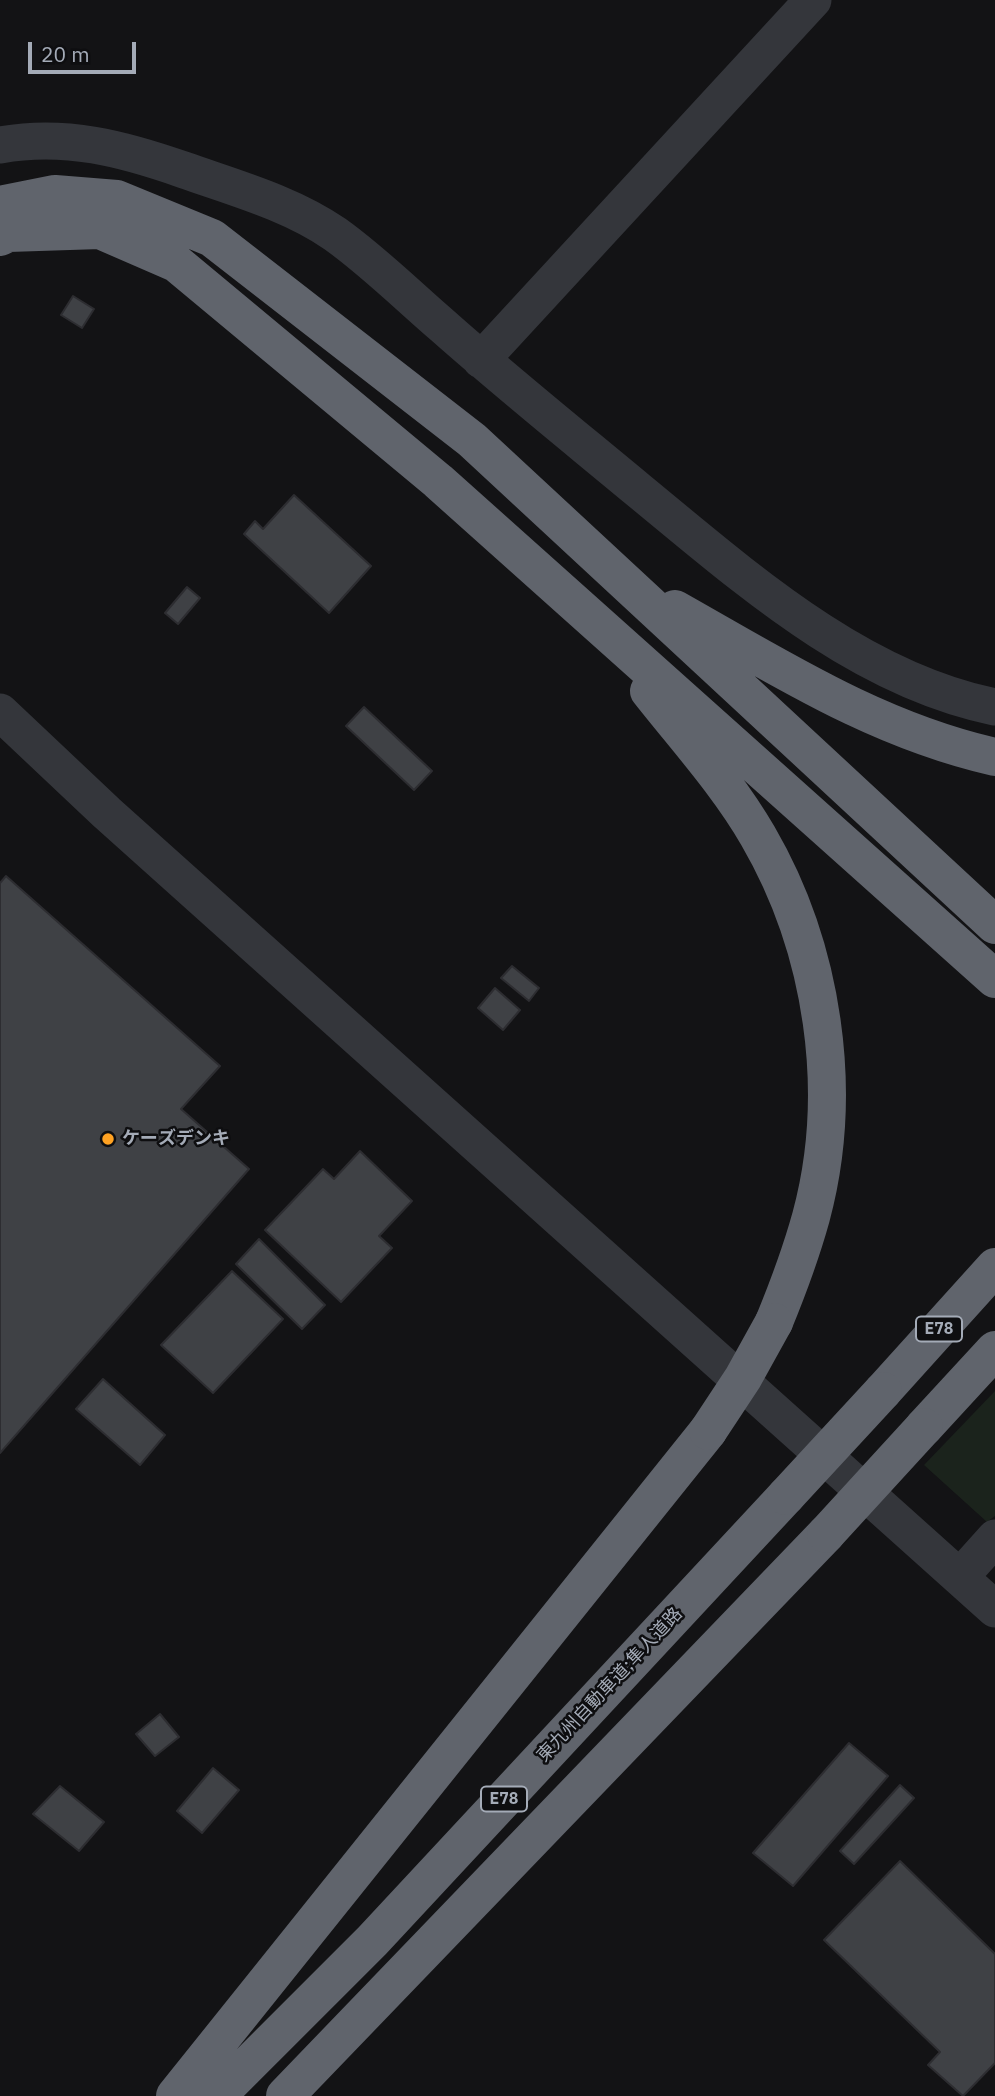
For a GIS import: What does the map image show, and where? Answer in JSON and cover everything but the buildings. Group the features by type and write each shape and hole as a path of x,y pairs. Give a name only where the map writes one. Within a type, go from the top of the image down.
{"highway":[{"path":"0,205 55,194 117,199 212,238 471,440 995,925"},
{"path":"0,237 8,233 100,230 176,263 438,481 588,612 995,979"},
{"path":"616,575 841,703 942,745 995,757"},
{"path":"175,2096 708,1431 743,1378 774,1322 811,1215 822,1160 826,1104 823,1037 817,992 803,938 783,886 758,836 727,789 588,612"},
{"name":"東九州自動車道;隼人道路","path":"217,2096 372,1941 995,1267"},
{"name":"E78","path":"285,2096 826,1534 995,1350"}],"street":[{"path":"481,360 813,0"},
{"path":"0,145 68,141 121,149 292,210 337,235 481,360 722,559 828,635 896,675 933,690 995,707"},
{"path":"0,712 107,813 995,1609"},
{"path":"960,1577 995,1538"}],"shaded area":[{"path":"995,1391 995,1516 987,1522 924,1465"}],"place":[{"name":"ケーズデンキ","path":"108,1139"}]}
